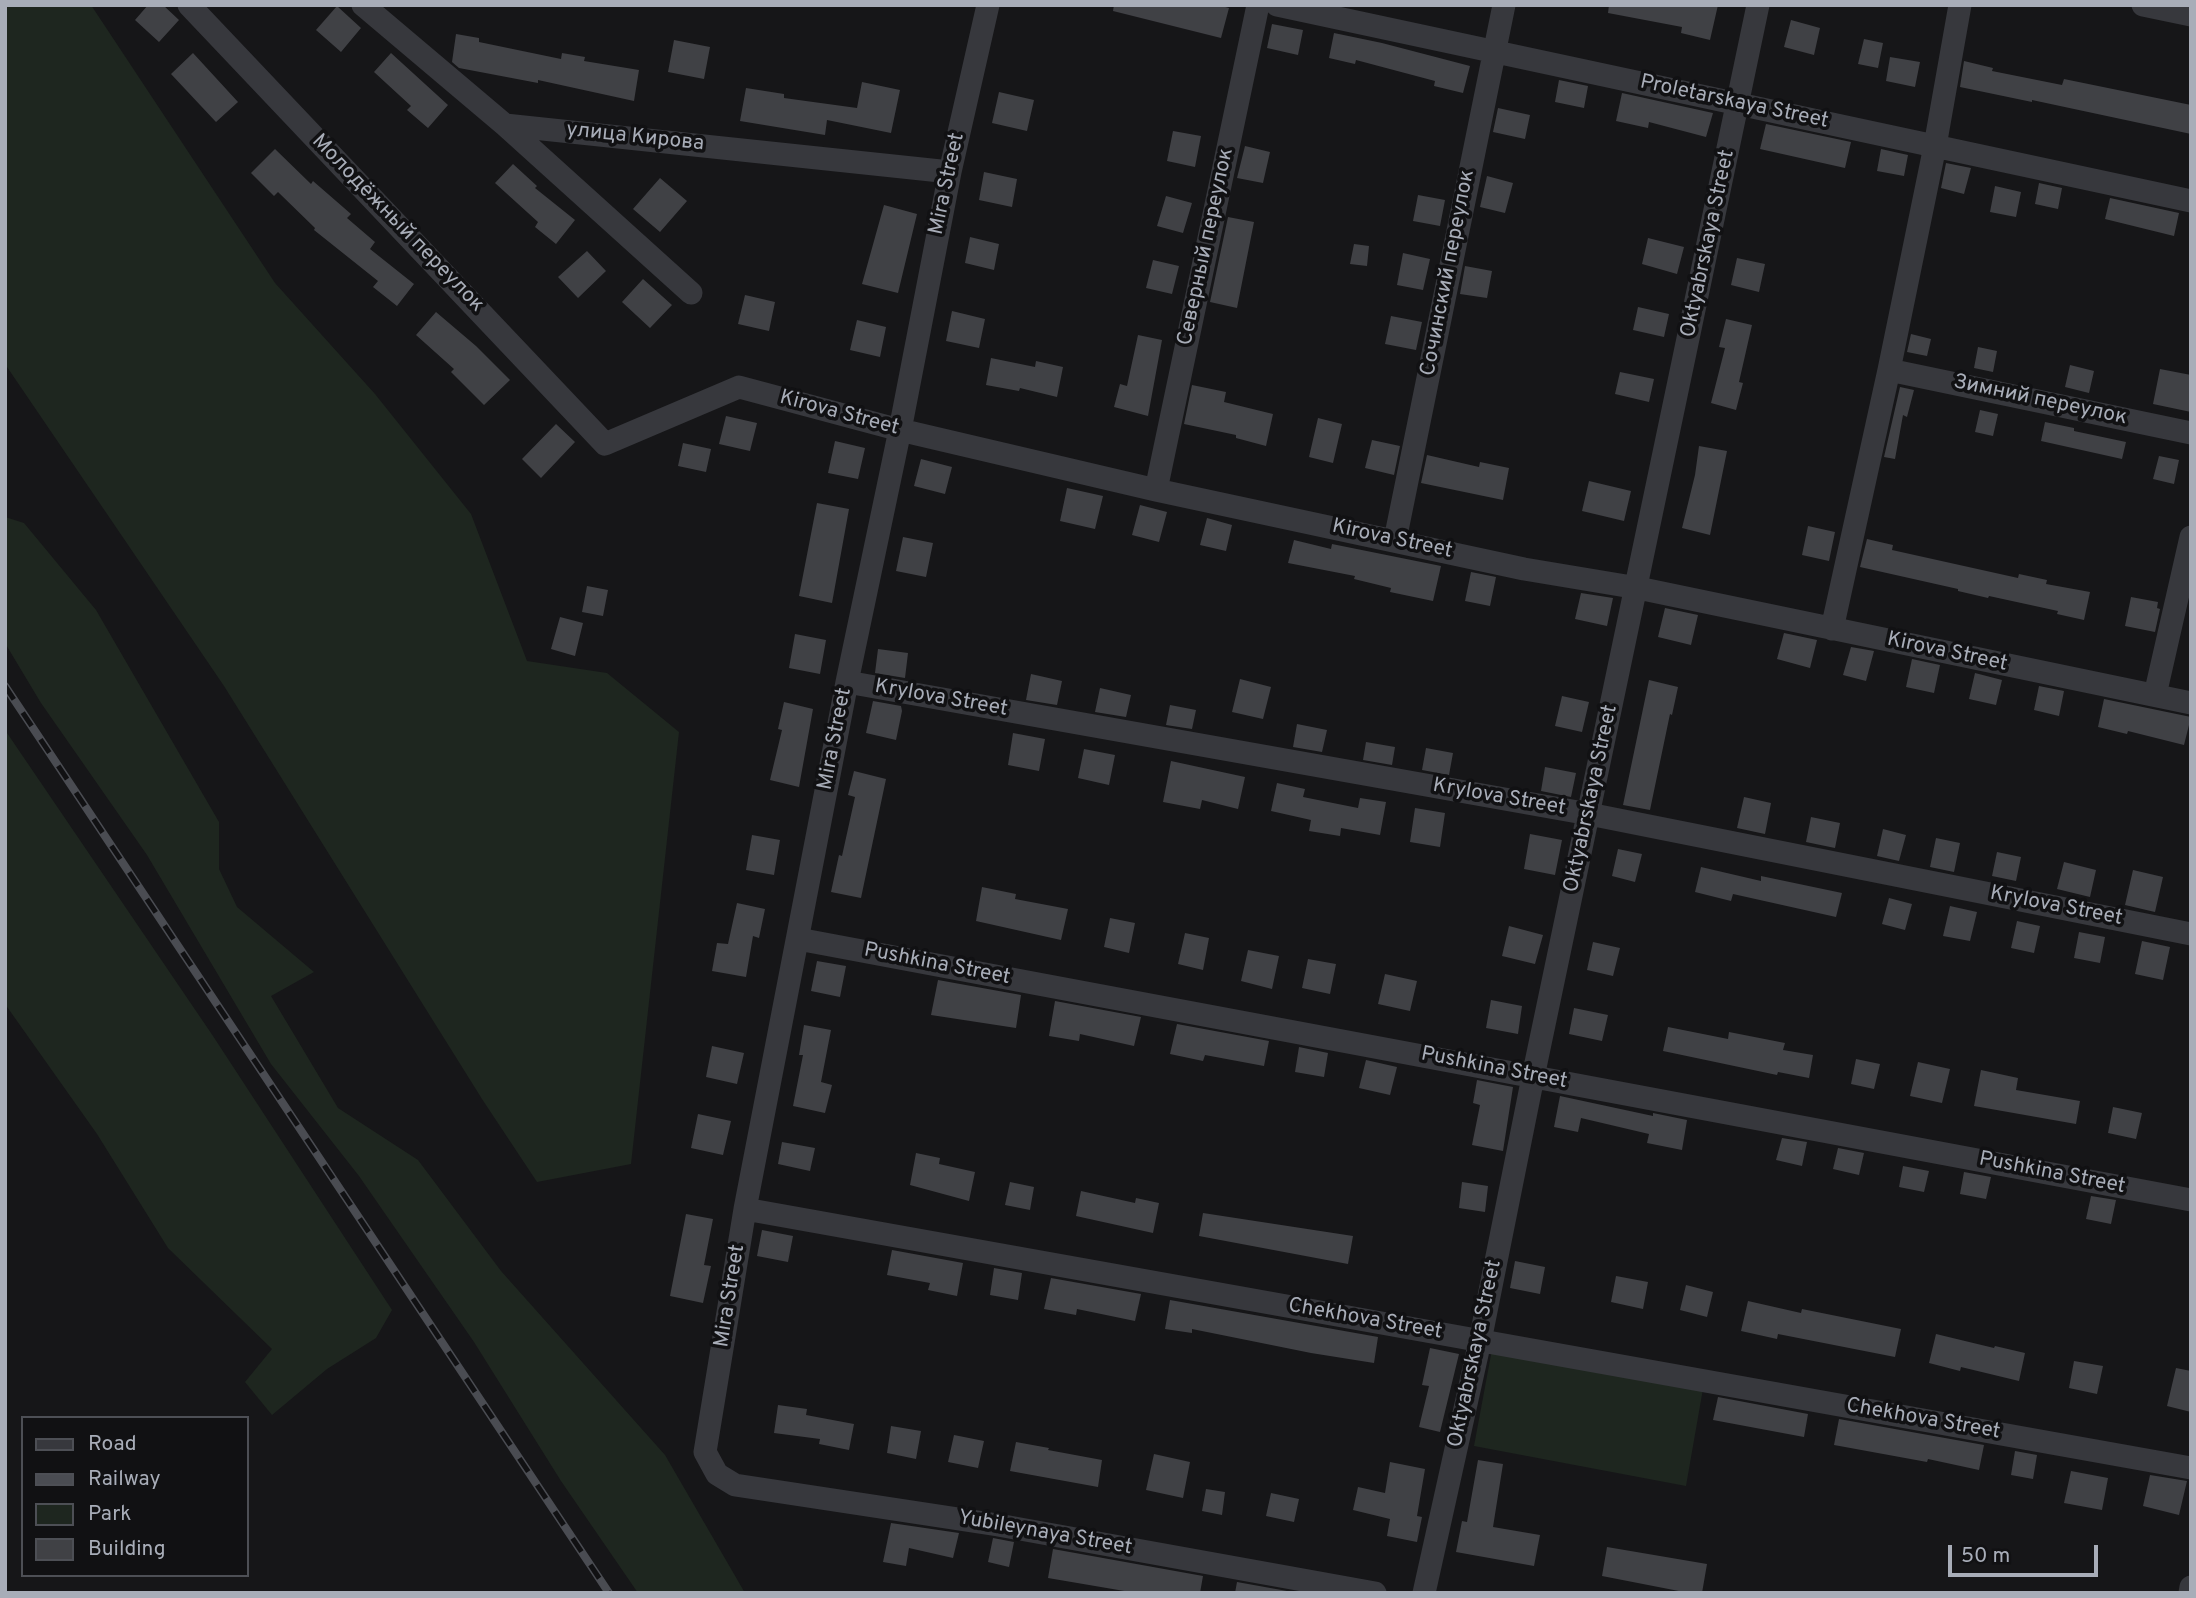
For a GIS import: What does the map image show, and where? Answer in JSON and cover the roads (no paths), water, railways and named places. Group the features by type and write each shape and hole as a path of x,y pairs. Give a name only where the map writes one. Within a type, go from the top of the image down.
{"street":[{"name":"Молодёжный переулок","path":"189,5 605,443"},
{"path":"363,5 505,125 691,293"},
{"name":"Mira Street","path":"717,1474 705,1452 745,1209 847,682 950,172 988,5"},
{"name":"Северный переулок","path":"1156,489 1258,5"},
{"name":"Proletarskaya Street","path":"1277,5 2191,201"},
{"name":"Сочинский переулок","path":"1395,540 1504,5"},
{"name":"Oktyabrskaya Street","path":"1424,1593 1480,1341 1758,5"},
{"path":"1832,629 1935,146 1960,5"},
{"path":"2143,5 2191,15"},
{"name":"улица Кирова","path":"505,125 950,172"},
{"name":"Зимний переулок","path":"1889,370 2191,433"},
{"name":"Kirova Street","path":"605,443 739,387 900,430 1156,489 1524,569 1637,588 2191,703"},
{"path":"2155,695 2191,537"},
{"name":"Krylova Street","path":"847,682 1589,814 2191,933"},
{"name":"Pushkina Street","path":"798,939 2191,1200"},
{"name":"Chekhova Street","path":"745,1209 2191,1468"},
{"name":"Yubileynaya Street","path":"717,1474 735,1485 998,1525 1375,1593"},
{"path":"2190,1593 2191,1587"}],"railway":[{"path":"5,686 609,1593"}]}
